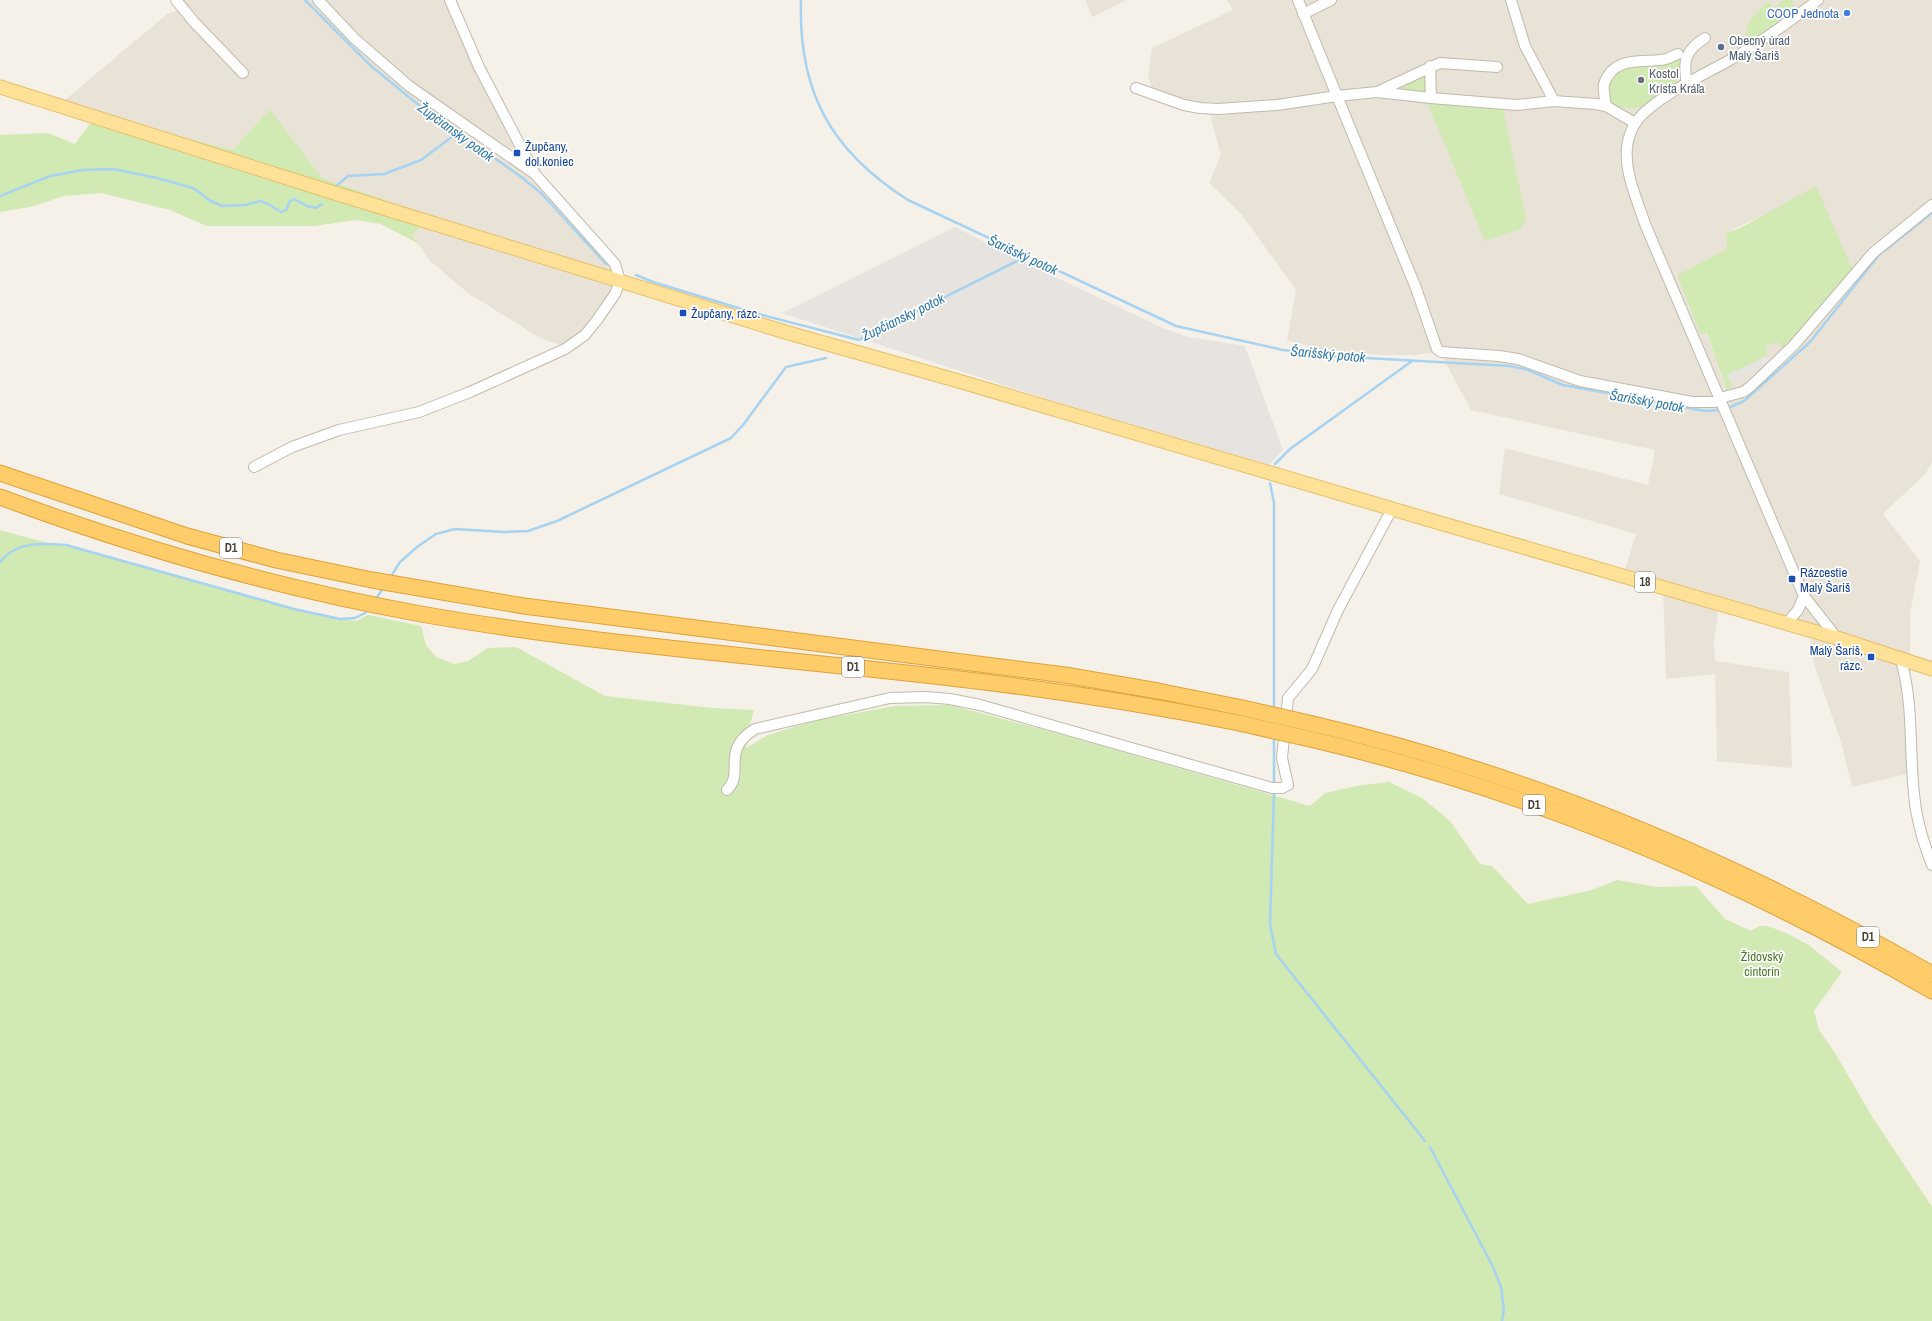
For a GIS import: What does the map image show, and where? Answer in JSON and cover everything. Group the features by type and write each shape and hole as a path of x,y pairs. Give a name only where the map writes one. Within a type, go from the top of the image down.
{"highway":[{"name":"D1","path":"0,473 188,536 276,560 372,580 468,598 1066,675 1238,707 1362,736 1478,770 1576,804 1639,828 1753,878 1836,920 1932,974"},
{"name":"D1","path":"0,497 129,543 281,585 377,606 607,642 994,683 1165,709 1239,723 1360,751 1453,778 1634,842 1750,894 1842,941 1932,991"}],"main road":[{"name":"18","path":"0,88 785,332 955,380 1837,638 1900,657 1932,669"}],"street":[{"path":"176,0 194,22 243,73"},
{"path":"318,0 355,39 409,86 535,174"},
{"path":"254,467 292,447 338,430 418,412 470,392 565,349 585,335 615,294 620,281 615,264 535,174 478,68 450,0"},
{"path":"1298,0 1416,288 1438,349 1441,352 1500,356 1518,359 1580,381 1659,397 1692,402 1721,401 1743,392 1773,366 1794,345 1873,253 1932,205"},
{"path":"1303,14 1330,0"},
{"path":"1511,0 1525,46 1554,101"},
{"path":"1818,0 1767,38 1686,85 1641,116 1635,123 1628,143 1627,160 1629,172 1645,224 1804,596 1837,638"},
{"path":"1686,85 1684,69 1686,56 1691,48 1705,38"},
{"path":"1606,106 1604,86 1608,76 1618,68 1631,61 1667,59 1678,54"},
{"path":"1377,92 1430,66 1440,63 1497,67"},
{"path":"1430,66 1431,98"},
{"path":"1136,88 1184,105 1206,109 1277,105 1377,92 1517,105 1554,101 1606,106 1635,123"},
{"path":"727,790 733,782 734,754 737,747 743,739 755,729 853,705 909,696 950,699 980,706 1272,788 1282,788 1288,785 1282,758 1288,698 1312,669 1338,610 1392,509"},
{"path":"1787,624 1798,610 1804,596"},
{"path":"1900,657 1905,674 1910,711 1914,794 1919,832 1932,865"}],"shaded area":[{"path":"179,0 452,0 503,114 537,172 608,250 615,273 606,305 601,316 563,346 540,338 468,293 430,261 412,235 422,213 322,178 270,109 233,150 96,115 60,104 167,14 184,7"},
{"path":"1085,0 1127,0 1092,17"},
{"path":"1227,0 1932,0 1932,461 1926,473 1883,514 1920,561 1910,614 1910,673 1916,772 1852,787 1841,742 1816,670 1810,643 1813,635 1719,605 1714,643 1715,661 1789,672 1792,768 1717,761 1715,674 1666,679 1663,588 1623,576 1636,534 1499,494 1505,448 1648,485 1655,450 1471,410 1445,362 1445,351 1414,355 1379,355 1320,349 1287,340 1296,290 1242,215 1209,183 1221,155 1207,104 1153,93 1148,75 1152,48 1233,10","holes":["1767,213 1783,351 1777,342 1766,347 1722,377 1706,333 1677,275 1727,249 1726,233"]},
{"path":"955,227 1026,263 1163,328 1188,337 1245,346 1283,450 1269,465 1053,401 782,313"},
{"path":"1767,356 1769,364 1731,382 1727,375"}],"green space":[{"path":"1784,0 1792,0 1795,5 1779,18 1781,21 1747,44 1744,42 1749,21 1768,1 1773,8"},
{"path":"1687,50 1682,64 1681,78 1643,106 1625,108 1616,106 1609,101 1611,99 1608,89 1609,84 1611,79 1618,71 1633,65 1666,63"},
{"path":"1418,75 1427,79 1425,93 1409,94 1409,90 1395,88"},
{"path":"1427,102 1502,104 1526,218 1521,229 1485,241"},
{"path":"270,109 322,178 423,213 422,225 412,235 419,244 381,224 356,220 314,226 207,226 170,210 101,193 64,196 30,207 0,212 0,135 48,133 75,144 96,115 233,150"},
{"path":"1816,186 1854,273 1784,352 1777,342 1766,347 1767,356 1728,375 1733,387 1727,390 1707,333 1701,335 1677,275 1727,249 1726,233 1740,228"},
{"name":"Židovský cintorín","path":"0,530 44,542 97,553 312,613 357,621 368,615 421,626 426,645 436,657 454,664 468,661 488,648 516,647 605,696 713,708 754,710 746,748 768,735 817,720 895,706 950,705 1067,736 1310,806 1325,793 1356,786 1389,782 1422,798 1450,821 1480,864 1492,866 1528,904 1592,890 1617,880 1656,887 1696,886 1725,919 1751,931 1759,926 1768,926 1786,933 1809,945 1842,972 1814,1011 1819,1030 1835,1053 1871,1115 1932,1207 1932,1321 0,1321"}],"waterway":[{"name":"Župčiansky potok","path":"305,0 371,66 415,102 520,176 541,193 606,264"},
{"name":"Šarišský potok","path":"801,0 802,33 806,63 813,91 824,116 858,161 881,181 908,200 1176,326 1283,350 1330,356 1510,366 1528,370 1563,385 1705,411 1721,410"},
{"path":"336,186 348,176 384,174 421,160 457,133"},
{"path":"0,196 50,176 83,170 113,169 157,178 193,188 211,201 222,206 246,205 260,201 281,212 286,210 290,201 294,199 307,206 316,208 322,204"},
{"name":"Šarišský potok","path":"1726,409 1744,401 1810,342 1879,255 1932,213"},
{"name":"Župčiansky potok","path":"636,275 653,282 758,314 859,340 1027,256"},
{"path":"390,578 400,562 417,547 436,534 455,529 504,532 528,531 557,521 731,438 743,425 786,367 826,358"},
{"path":"1275,464 1290,449 1412,361"},
{"path":"1270,483 1274,503 1274,710"},
{"path":"0,562 6,555 22,547 39,544 66,545 294,609 340,619 355,618 365,613 367,610"},
{"path":"375,600 384,587"},
{"path":"1274,735 1274,783"},
{"path":"1274,793 1270,924 1276,954 1425,1141"},
{"path":"1430,1147 1492,1265 1501,1287 1504,1310 1502,1321"}],"place":[{"name":"COOP Jednota","path":"1847,13"},
{"name":"Obecný úrad Malý Šariš","path":"1721,47"},
{"name":"Kostol Krista Kráľa","path":"1641,80"},
{"name":"Župčany, dol.koniec","path":"517,153"},
{"name":"Župčany, rázc.","path":"683,313"},
{"name":"Rázcestie Malý Šariš","path":"1792,579"},
{"name":"Malý Šariš, rázc.","path":"1871,657"}]}
